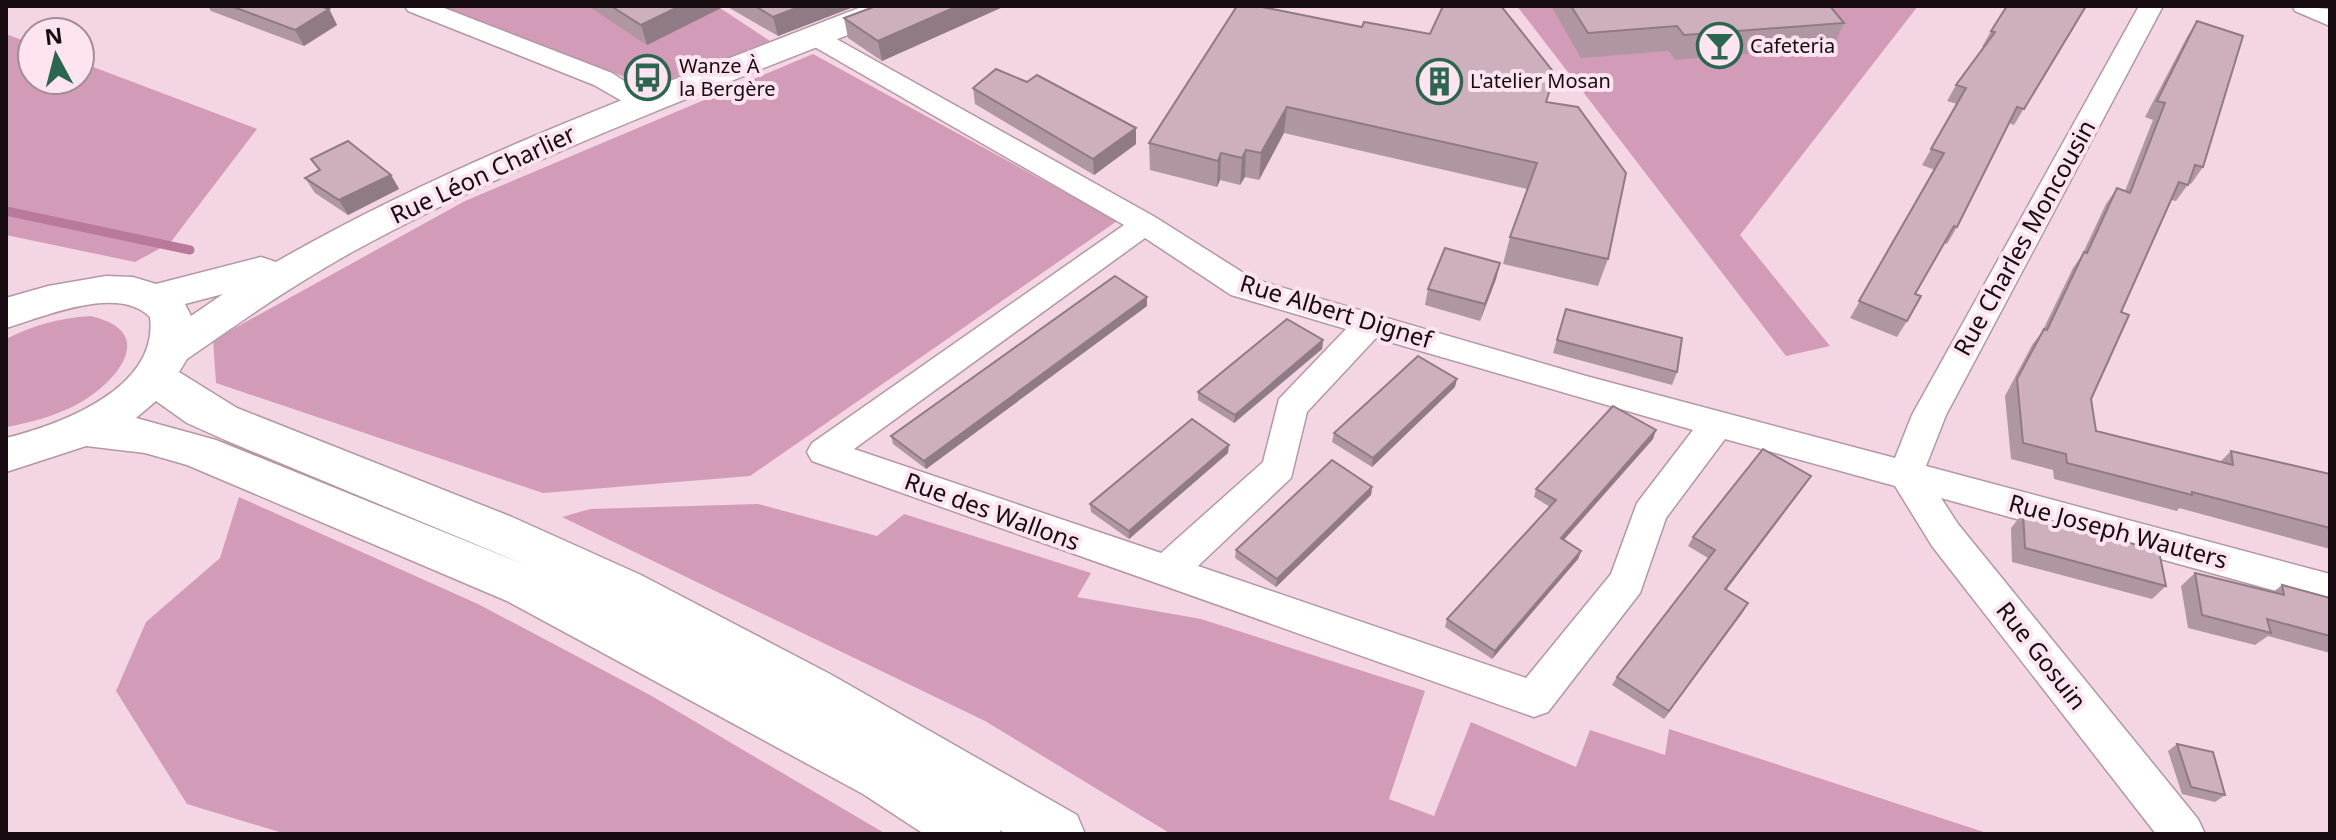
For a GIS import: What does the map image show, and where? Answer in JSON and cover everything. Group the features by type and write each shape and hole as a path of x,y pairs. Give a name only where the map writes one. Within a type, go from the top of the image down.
{"main road":[{"name":"Rue Léon Charlier","path":"14,459 112,413 162,362 225,310 325,251 510,158 643,102 892,6"},
{"name":"Rue Léon Charlier","path":"152,299 208,286 325,251"},
{"path":"8,311 40,300 92,290 115,289 152,299 172,319 162,362 186,401 557,558 641,599 908,744 1057,834"},
{"path":"83,429 145,436 200,452 524,586 882,776 973,834"}],"street":[{"path":"417,6 603,79 643,102"},
{"name":"Rue Charles Moncousin","path":"1906,473 1929,415 2151,6"},
{"path":"2304,6 2330,19"},
{"name":"Rue Albert Dignef","path":"815,37 1145,224 1242,287 1586,388 1906,473"},
{"name":"Rue des Wallons","path":"1145,224 824,452 1534,699 1627,582 1650,513 1718,422"},
{"path":"1165,573 1279,468 1291,408 1370,324"},
{"name":"Rue Joseph Wauters","path":"1906,473 2330,590"},
{"name":"Rue Gosuin","path":"1906,473 1945,535 2183,834"}],"shaded area":[{"path":"439,6 717,6 770,41 651,87"},
{"path":"1517,6 1918,6 1740,235 1830,346 1786,356"},
{"path":"6,34 16,38 16,96 96,96 96,68 257,129 170,243 135,262 6,235"},
{"path":"813,54 1117,221 750,476 543,493 216,383 213,340 465,201"},
{"path":"90,316 112,324 124,334 127,347 124,360 115,374 88,398 72,407 6,427 6,339 47,323"},
{"path":"239,497 478,604 650,695 886,834 286,834 187,804 116,691 146,622 220,558"},
{"path":"758,504 877,536 904,514 1091,573 1077,597 1201,619 1425,691 1389,799 1434,816 1471,722 1576,767 1590,730 1665,755 1669,729 1990,834 1171,834 985,721 562,517 590,509"}],"building":[{"path":"231,6 320,6 329,9 295,30"},
{"path":"611,6 680,6 641,25"},
{"path":"755,6 801,6 773,17"},
{"path":"876,6 958,6 878,41 844,18"},
{"path":"1237,6 1257,6 1362,27 1364,22 1430,34 1443,6 1501,6 1555,74 1546,102 1578,107 1626,173 1608,259 1510,237 1537,163 1287,107 1261,153 1246,150 1242,158 1221,153 1218,161 1149,143"},
{"path":"1571,6 1830,6 1844,23 1684,35 1677,26 1588,33"},
{"path":"2007,6 2086,6 2024,109 2017,107 1957,227 1954,226 1915,294 1921,296 1907,321 1859,301 1944,153 1931,149 1966,88 1956,85 1995,32 1991,31"},
{"path":"2197,21 2243,36 2203,167 2195,165 2188,185 2179,182 2121,312 2129,315 2091,399 2096,431 2233,465 2231,451 2330,474 2330,528 2067,463 2066,454 2023,443 2017,379 2044,329 2047,330 2117,188 2130,193 2165,103 2157,101"},
{"path":"996,69 1027,82 1037,75 1136,128 1093,159 973,88"},
{"path":"348,141 391,175 339,200 305,178 320,170 311,159"},
{"path":"1445,248 1500,263 1485,304 1428,289"},
{"path":"1115,276 1147,297 924,461 891,436"},
{"path":"1566,309 1682,338 1677,372 1557,340"},
{"path":"1287,319 1323,340 1235,415 1198,392"},
{"path":"1418,356 1457,379 1373,458 1334,433"},
{"path":"1613,406 1656,430 1561,538 1581,551 1495,651 1447,619 1556,500 1536,489"},
{"path":"1192,419 1229,445 1129,531 1090,504"},
{"path":"1763,449 1811,476 1725,589 1748,603 1669,711 1617,677 1715,550 1693,537"},
{"path":"1332,460 1372,487 1277,579 1236,550"},
{"path":"2023,513 2159,551 2166,586 2025,548"},
{"path":"2195,573 2284,595 2282,585 2330,598 2330,636 2267,619 2271,633 2202,615"},
{"path":"2177,744 2213,752 2225,795 2191,787"}],"waterway":[{"path":"6,211 190,250"}],"place":[{"name":"Cafeteria","path":"1719,46"},
{"name":"Wanze À la Bergère","path":"648,78"},
{"name":"L'atelier Mosan","path":"1439,81"}]}
